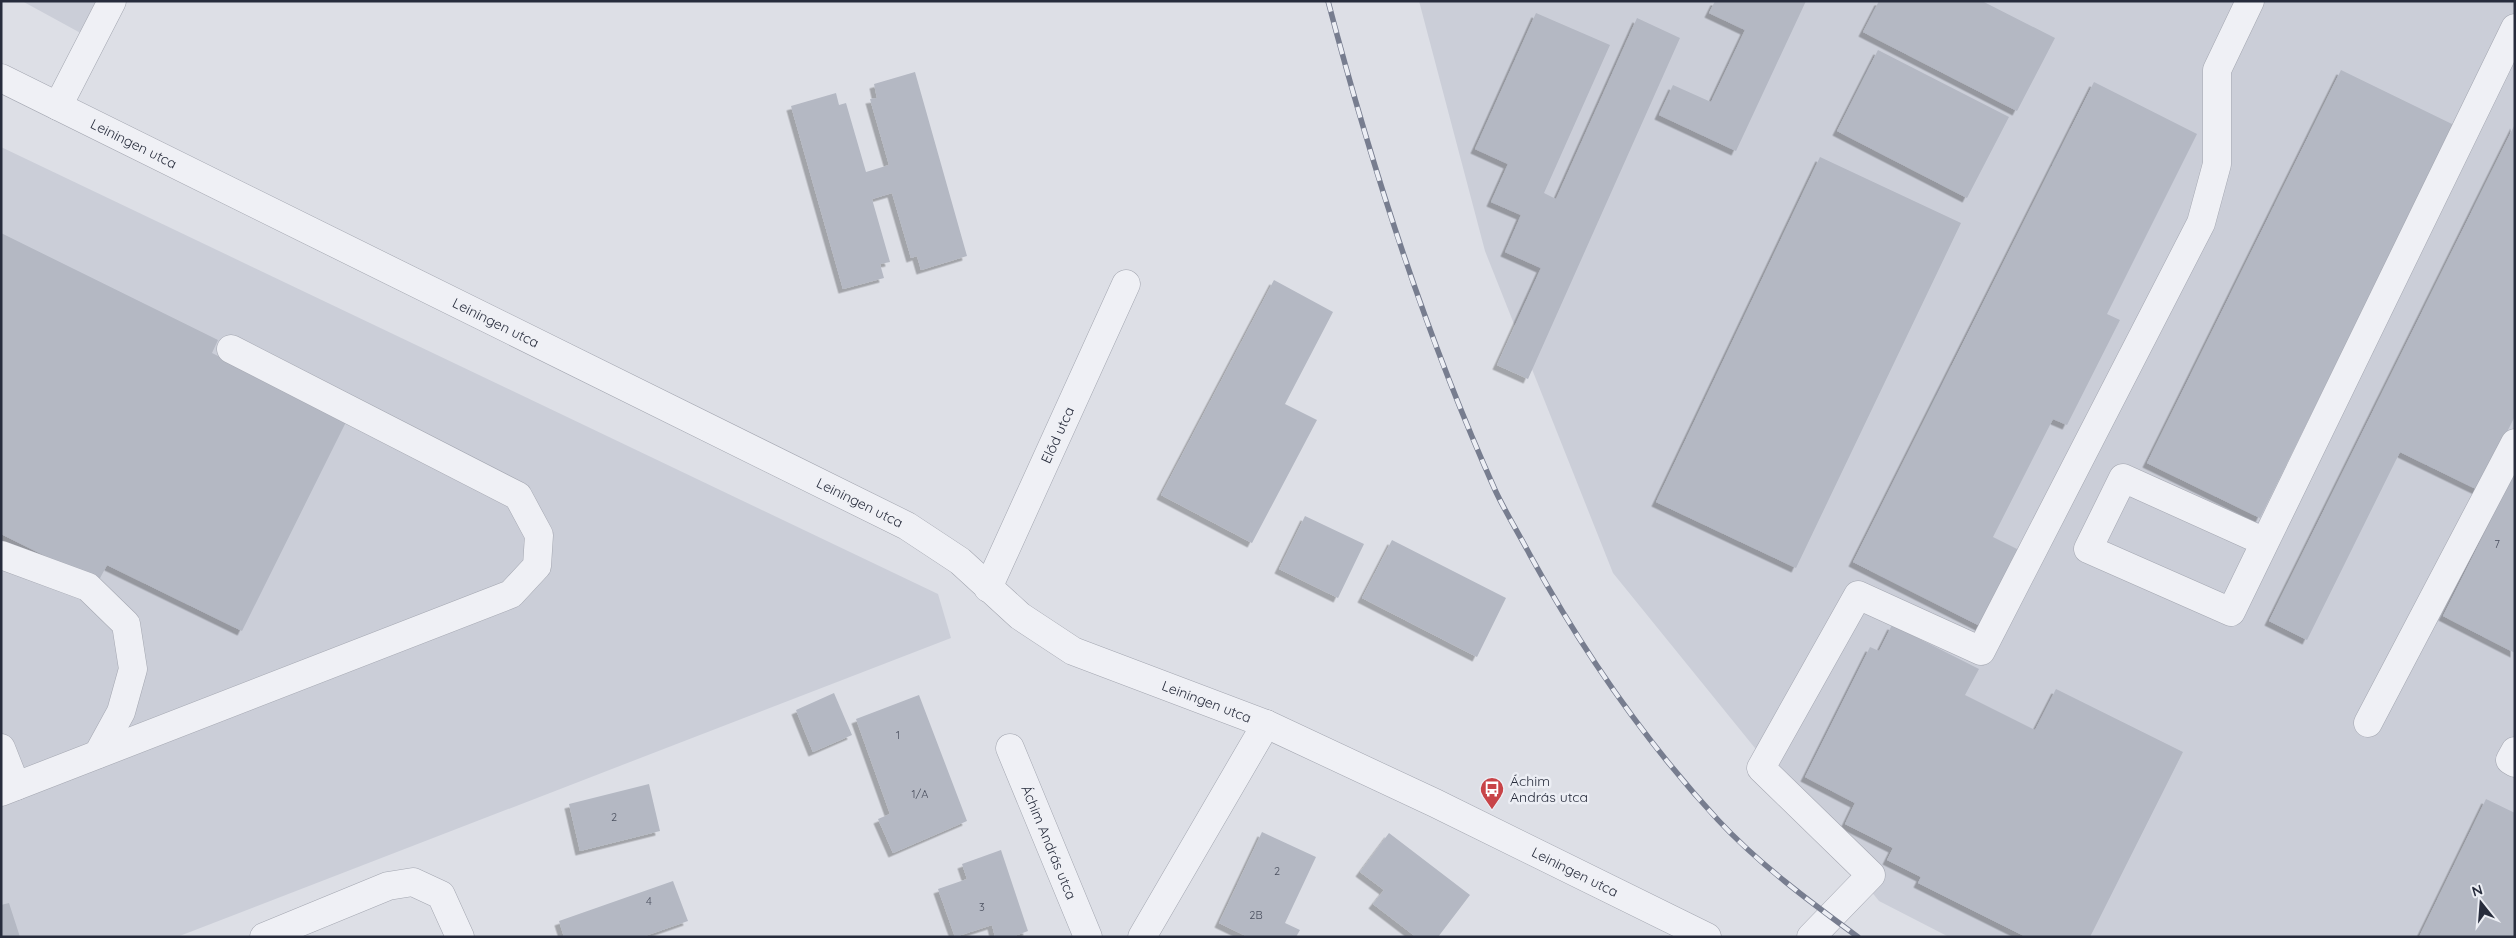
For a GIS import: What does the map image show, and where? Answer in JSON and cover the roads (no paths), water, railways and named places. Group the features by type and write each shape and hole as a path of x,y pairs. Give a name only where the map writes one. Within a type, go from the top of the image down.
{"street":[{"path":"58,106 112,1"},
{"path":"1811,937 1871,875 1761,768 1858,595 1981,651 2201,223 2217,164 2217,70 2250,1"},
{"path":"2265,542 2123,478 2088,549 2230,612 2265,542 2515,28"},
{"name":"Leiningen utca","path":"1,78 907,526 960,561 1020,616 1073,651 1266,724 1444,807 1707,937"},
{"name":"Előd utca","path":"988,588 1126,284"},
{"path":"1,748 8,789 511,594 537,566 539,535 518,496 231,349"},
{"path":"2368,723 2515,443"},
{"path":"1,555 88,587 126,624 133,669 121,712 98,754"},
{"path":"1142,937 1266,724"},
{"name":"Áchim András utca","path":"1010,748 1088,937"},
{"path":"2515,751 2510,760 2515,762"},
{"path":"264,937 388,886 413,882 441,895 460,937"}],"railway":[{"path":"1328,1 1363,126 1423,311 1470,432 1508,516 1593,660 1640,726 1691,790 1718,820 1767,867 1858,937"}],"place":[{"name":"Áchim András utca","path":"1492,810"}]}
